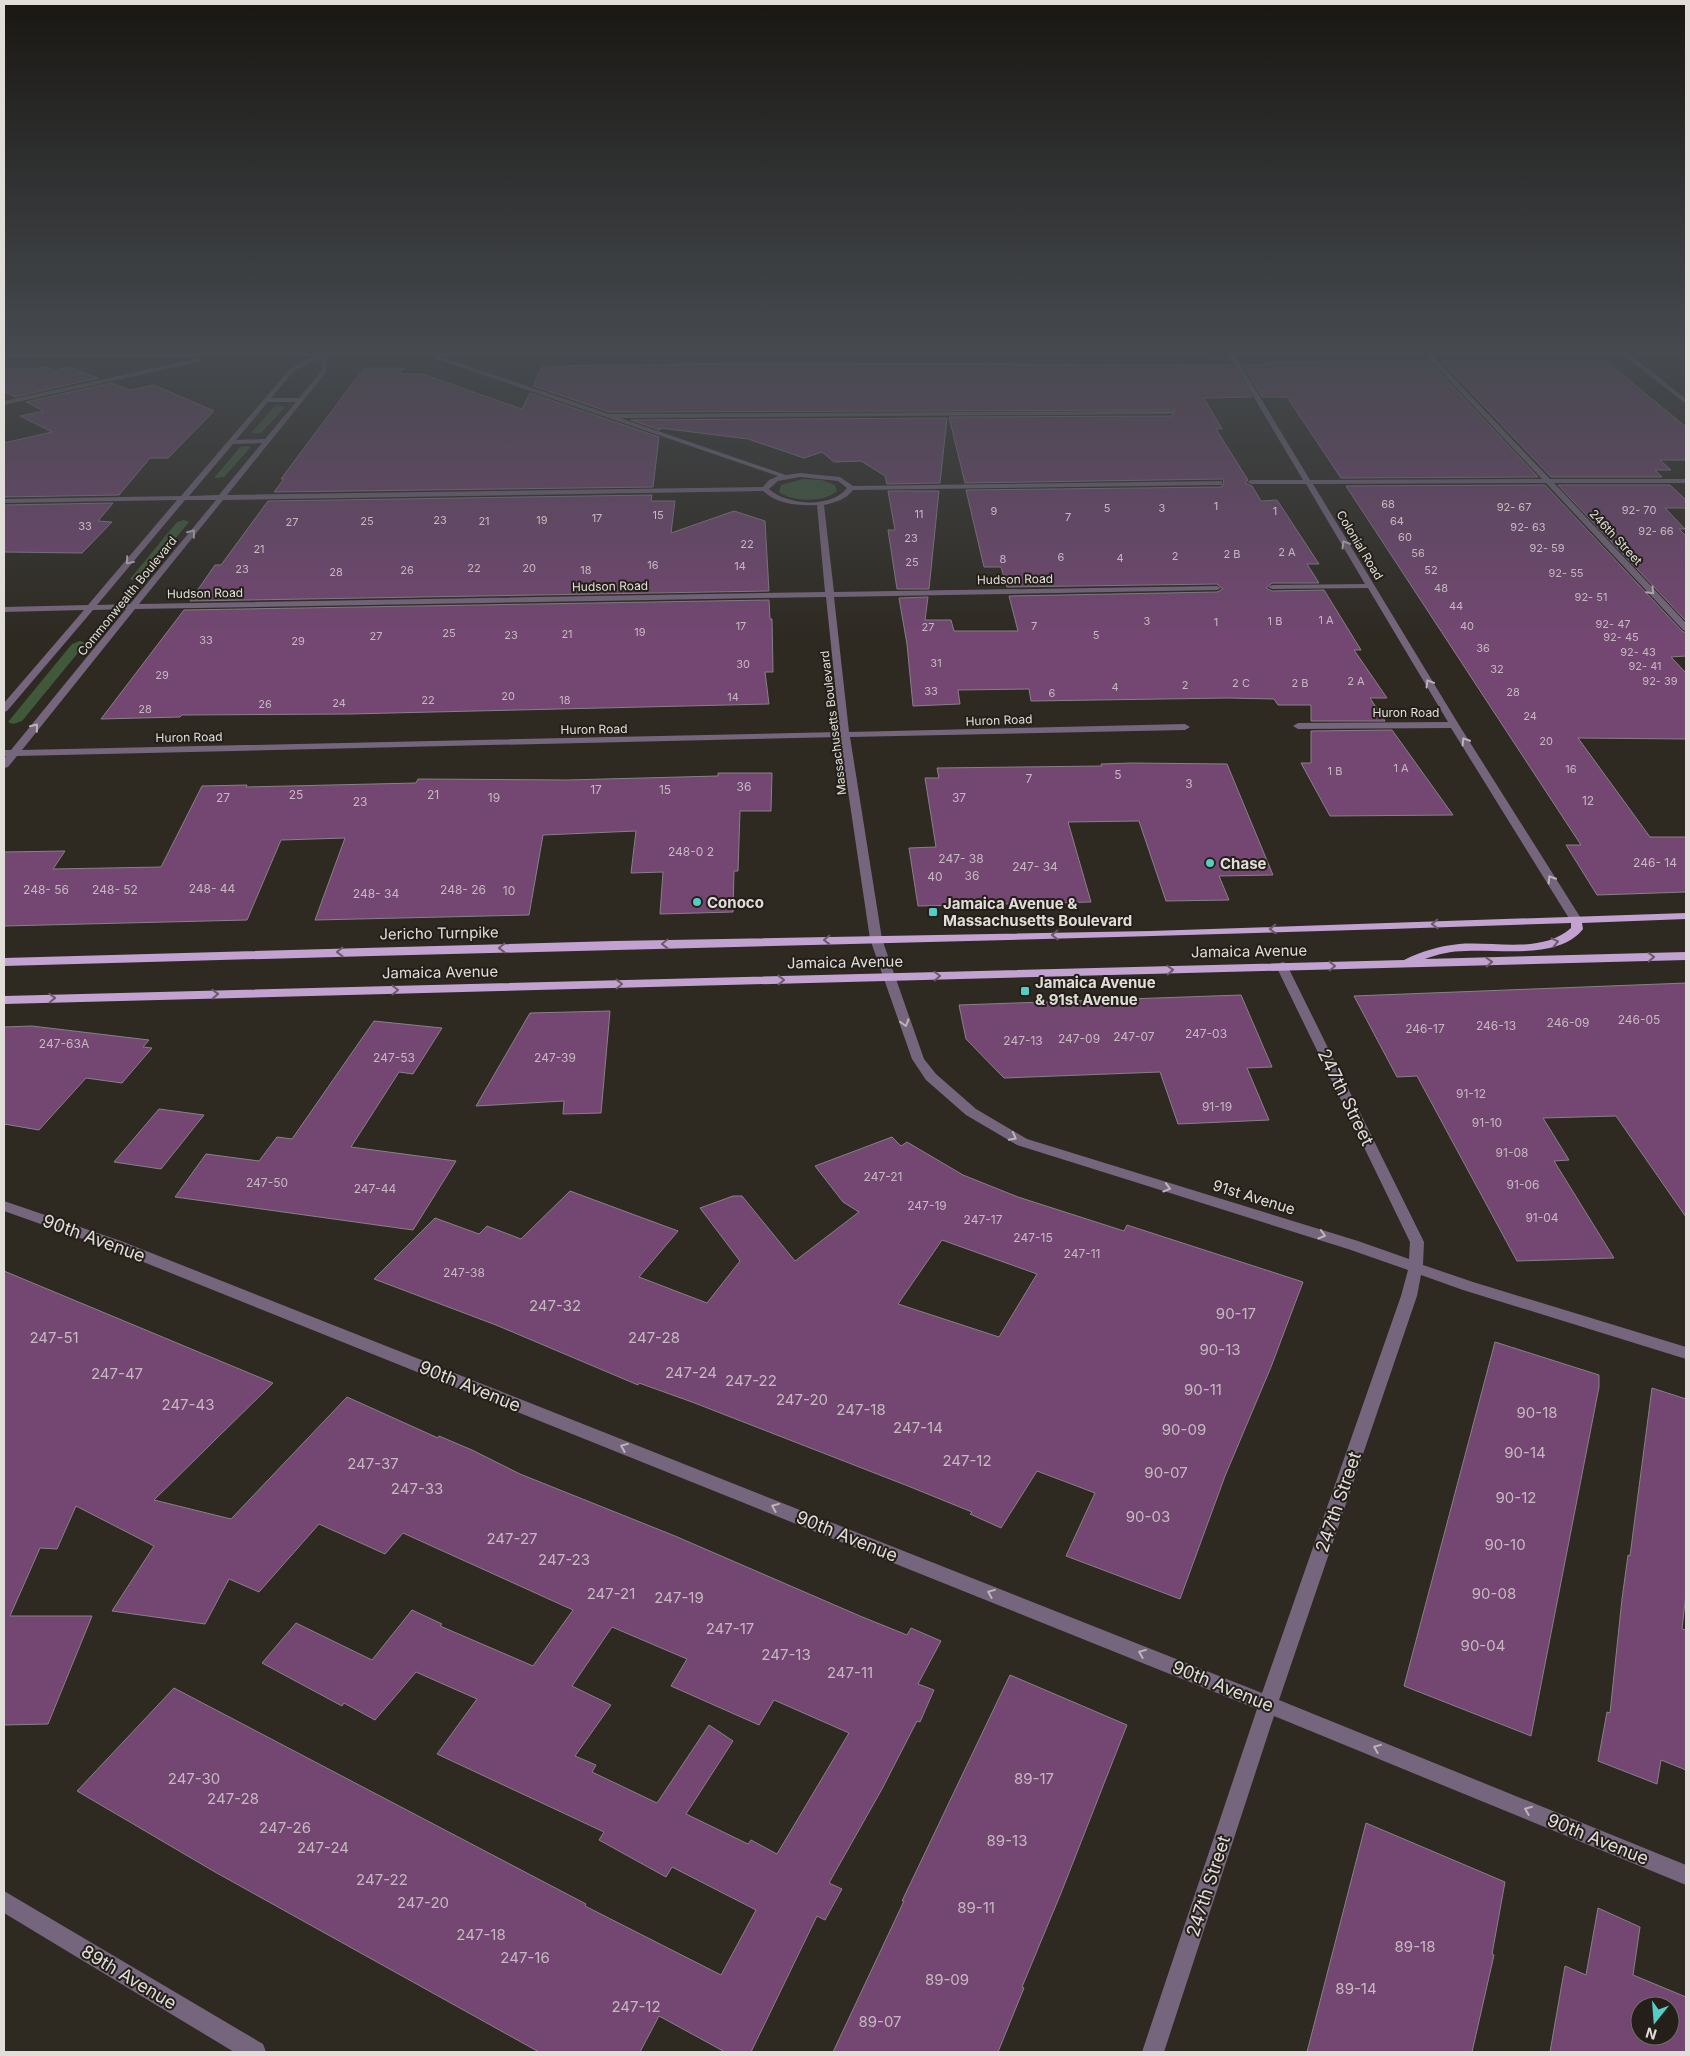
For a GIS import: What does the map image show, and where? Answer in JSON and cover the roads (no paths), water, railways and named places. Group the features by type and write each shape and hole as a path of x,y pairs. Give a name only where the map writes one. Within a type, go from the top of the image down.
{"main road":[{"name":"Jamaica Avenue","path":"876,939 1150,934 1686,916"},
{"path":"1405,965 1423,954 1440,950 1466,947 1542,945 1561,942 1572,936 1578,929 1576,920"},
{"name":"Jericho Turnpike","path":"4,962 876,939"},
{"name":"Jamaica Avenue","path":"4,1000 888,978 1282,966 1405,965 1686,956"}],"street":[{"name":"Commonwealth Boulevard","path":"4,708 228,446"},
{"name":"Commonwealth Boulevard","path":"4,765 8,753 132,607 264,446"},
{"path":"694,446 786,477"},
{"name":"Colonial Road","path":"1286,446 1454,724"},
{"name":"246th Street","path":"1515,446 1686,628"},
{"path":"4,501 766,489 774,498 783,501 820,503 843,497 850,493 851,488 848,483 829,476 786,477 771,482 766,489"},
{"path":"1251,482 1686,481"},
{"path":"851,488 1219,483"},
{"name":"Massachusetts Boulevard","path":"820,503 845,736 876,939 888,978"},
{"path":"1272,587 1370,586"},
{"name":"Hudson Road","path":"4,609 1217,588"},
{"path":"1454,724 1576,920"},
{"name":"Huron Road","path":"1298,726 1454,724"},
{"name":"Huron Road","path":"8,753 1186,727"},
{"name":"247th Street","path":"1153,2052 1268,1704 1409,1296 1416,1266 1417,1242 1282,966"},
{"name":"91st Avenue","path":"888,978 918,1059 931,1077 949,1095 995,1128 1022,1142 1054,1154 1353,1245 1468,1286 1686,1353"},
{"name":"90th Avenue","path":"4,1206 126,1249 1268,1704 1686,1875"},
{"name":"89th Avenue","path":"4,1901 255,2052"}],"place":[{"name":"Chase","path":"1210,863"},
{"name":"Conoco","path":"697,902"},
{"name":"Jamaica Avenue & Massachusetts Boulevard","path":"933,912"},
{"name":"Jamaica Avenue & 91st Avenue","path":"1025,991"}]}
